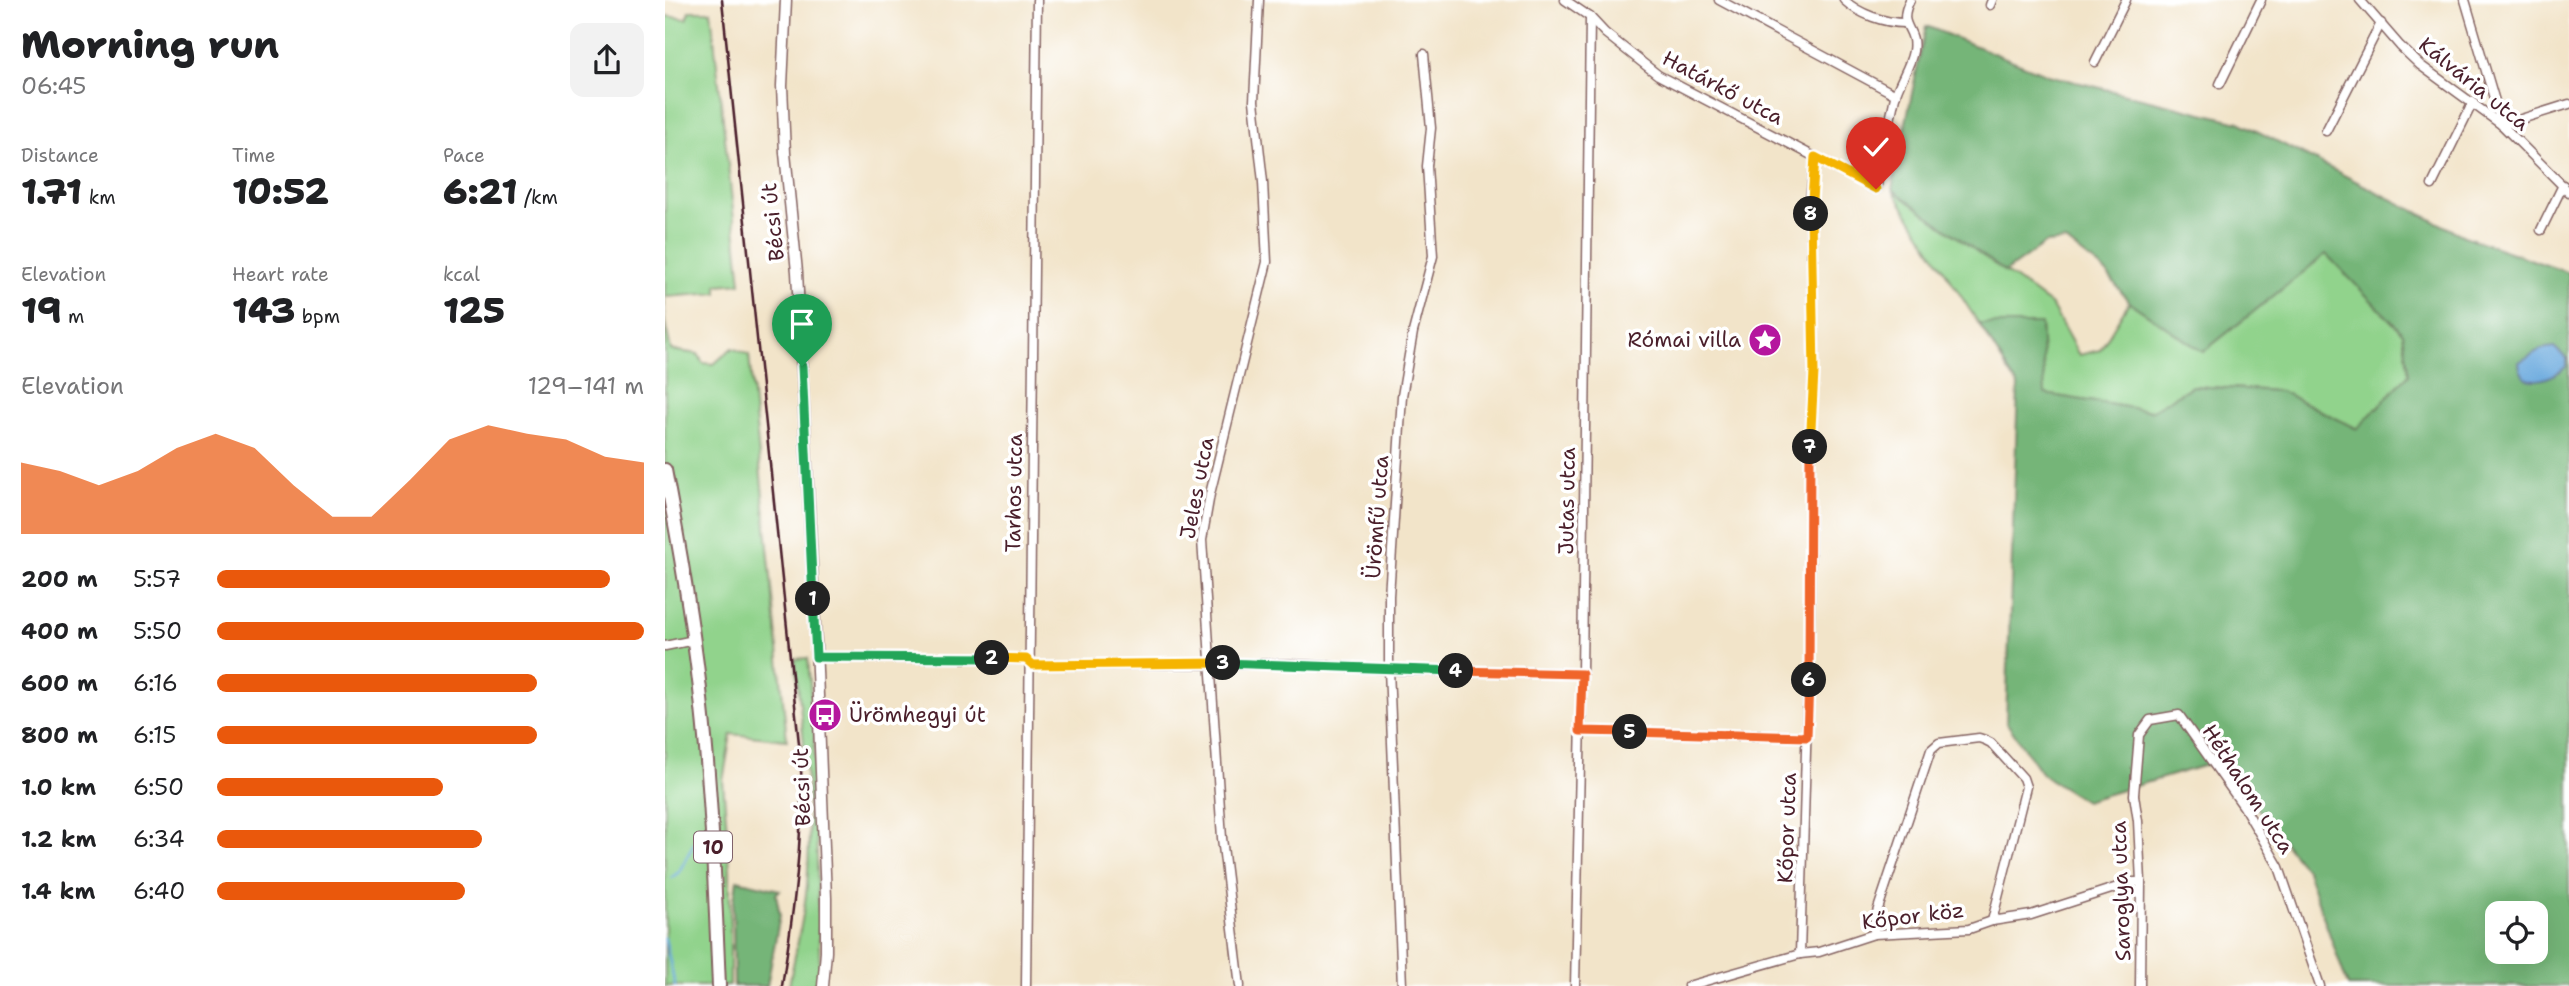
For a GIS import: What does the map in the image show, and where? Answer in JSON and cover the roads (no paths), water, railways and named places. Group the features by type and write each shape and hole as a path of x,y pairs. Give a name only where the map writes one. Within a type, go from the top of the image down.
{"main road":[{"name":"10","path":"665,470 694,640 711,808 719,986"}],"street":[{"name":"Bécsi út","path":"786,0 782,86 785,153 797,272 816,657 826,898 823,986"},
{"name":"Tarhos utca","path":"1026,986 1037,0"},
{"name":"Jeles utca","path":"1240,986 1222,838 1202,564 1203,527 1267,262 1263,182 1254,101 1259,0"},
{"name":"Határkő utca","path":"1565,0 1590,17 1658,75 1876,189 1896,95"},
{"path":"1719,0 1896,95 1913,50 1913,36 1903,15 1910,0"},
{"path":"1844,0 1871,16 1905,23"},
{"path":"2095,62 2126,0"},
{"path":"2220,83 2261,0"},
{"name":"Kálvária utca","path":"2360,0 2420,65 2502,125 2566,188"},
{"path":"2465,0 2502,125 2569,104"},
{"name":"Jutas utca","path":"1575,986 1582,674 1590,17"},
{"path":"2326,131 2381,23"},
{"name":"Ürömfű utca","path":"1402,986 1389,669 1391,545 1402,397 1413,332 1433,256 1427,166 1431,128 1424,54"},
{"path":"2432,185 2473,102"},
{"name":"Kőpor utca","path":"1800,954 1811,551 1810,445 1814,372 1810,200 1815,157"},
{"path":"2541,230 2566,188"},
{"path":"665,646 694,640"},
{"path":"816,657 1026,659 1033,665 1210,663 1582,674"},
{"name":"Héthalom utca","path":"2134,795 2139,735 2142,728 2150,720 2179,715 2243,807 2279,867 2320,986"},
{"path":"1580,731 1807,737"},
{"path":"1874,934 1875,918 1931,750 1939,743 1979,738 1991,743 2024,778 2026,787 1992,921"},
{"name":"Saroglya utca","path":"2134,795 2141,882 2140,986"},
{"name":"Kőpor köz","path":"1692,985 1800,954 1819,952 1874,934 1969,929 1992,921 2031,915 2133,882 2141,882"}],"water":[{"path":"2554,347 2566,358 2566,367 2538,380 2525,377 2519,362 2541,349"}],"waterway":[{"path":"671,878 679,872 694,843 703,840"},
{"path":"665,938 675,986"}],"railway":[{"path":"722,0 801,763 797,875 782,986"}],"place":[{"name":"Római villa","path":"1765,340"},
{"name":"Ürömhegyi út","path":"825,715"}]}
